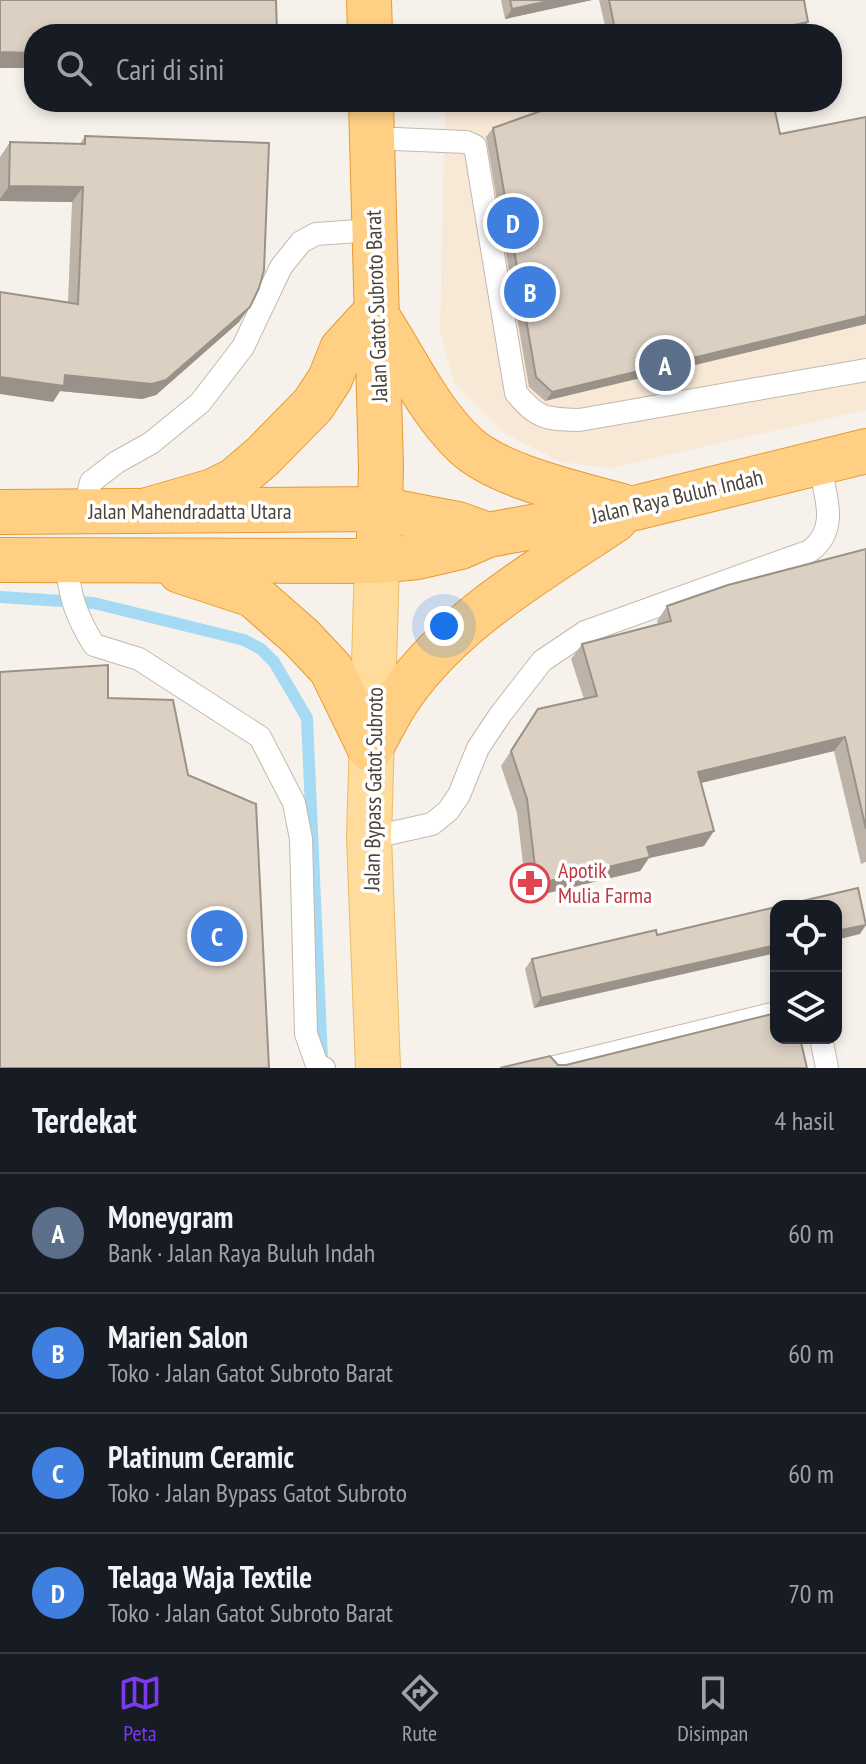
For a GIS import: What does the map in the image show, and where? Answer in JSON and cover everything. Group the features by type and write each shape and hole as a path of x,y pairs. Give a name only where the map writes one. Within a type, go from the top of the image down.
{"highway":[{"path":"369,0 370,24"},
{"name":"Jalan Gatot Subroto Barat","path":"372,120 380,509"},
{"path":"144,511 213,491 244,472 296,425 330,379 342,349 375,313 429,400 468,448 522,476 631,509"},
{"name":"Jalan Raya Buluh Indah","path":"377,561 417,557 460,547 488,535 631,509 866,451"},
{"name":"Jalan Mahendradatta Utara","path":"0,512 380,509"},
{"name":"Jalan Raya Buluh Indah","path":"380,509 458,524 488,535"},
{"name":"Jalan Bypass Gatot Subroto","path":"377,561 380,509"},
{"path":"370,749 401,695 475,616 631,509"},
{"path":"0,560 377,561"},
{"path":"142,560 253,595 301,637 331,669 370,749"}],"main road":[{"name":"Jalan Bypass Gatot Subroto","path":"377,561 369,838 378,1068"}],"lane":[{"path":"372,120 475,146 516,393 532,413 552,419 579,420 866,370"},
{"path":"84,511 91,482 117,462 151,443 200,403 243,347 281,267 301,242 316,234 372,230"},
{"path":"369,838 432,824 448,811 459,795 478,748 500,715 542,661 585,632 810,551 822,542 829,527 819,463"},
{"path":"67,560 75,615 94,645 139,659 260,737 294,803 301,839 306,1034 317,1065 324,1068"},
{"path":"551,1068 770,1014"},
{"path":"822,1044 827,1068"}],"shaded area":[{"path":"445,112 633,112 773,144 866,248 866,410 610,468 561,462 504,433 454,383 440,331"}],"building":[{"path":"0,0 276,0 277,24 24,24 24,53 0,52"},
{"path":"510,0 553,0 512,9"},
{"path":"609,0 804,0 808,22 798,24 614,24"},
{"path":"538,112 775,112 780,134 866,117 866,316 552,392 536,377 493,128"},
{"path":"85,136 269,143 264,270 259,288 250,307 166,380 152,384 65,375 64,386 0,377 0,292 78,304 83,187 9,186 10,142 85,144"},
{"path":"866,549 866,829 845,737 698,772 714,831 647,847 650,857 537,884 527,799 511,751 538,709 597,696 582,644 671,621 667,606 728,585"},
{"path":"108,665 108,698 173,700 188,775 256,804 269,1068 0,1068 0,672"},
{"path":"858,888 866,925 842,930 842,900 807,900"},
{"path":"770,908 770,946 541,998 532,959 656,930 657,935"},
{"path":"770,1014 770,1044 801,1044 807,1068 500,1068 550,1056 558,1065"}],"waterway":[{"path":"0,597 94,603 244,640 261,649 274,662 307,718 322,1059"}],"place":[{"name":"Telaga Waja Textile","path":"513,223"},
{"name":"Marien Salon","path":"530,292"},
{"name":"Moneygram","path":"665,365"},
{"name":"Apotik Mulia Farma","path":"530,883"},
{"name":"Platinum Ceramic","path":"217,936"}]}
